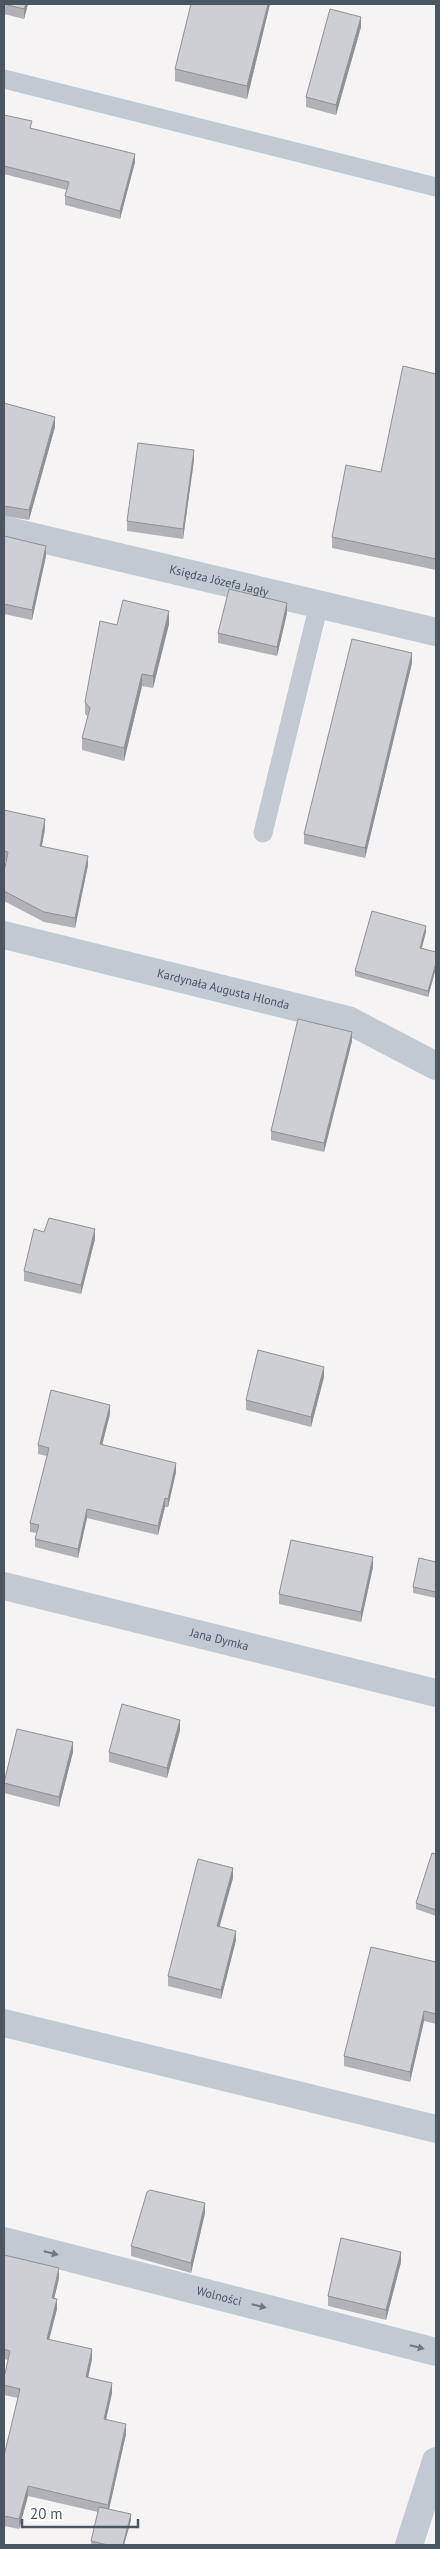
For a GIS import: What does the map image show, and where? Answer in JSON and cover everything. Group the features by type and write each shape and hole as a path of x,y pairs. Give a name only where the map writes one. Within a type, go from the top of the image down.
{"street":[{"name":"Księdza Józefa Jagły","path":"4,530 436,632"},
{"name":"Kardynała Augusta Hlonda","path":"4,935 348,1020 436,1066"},
{"name":"Jana Dymka","path":"4,1586 436,1693"},
{"path":"4,2023 436,2129"},
{"name":"Wolności","path":"4,2240 436,2352"},
{"path":"409,2545 436,2461"}],"lane":[{"path":"4,79 436,187"},
{"path":"263,833 319,604"}],"building":[{"path":"4,4 26,4 24,9"},
{"path":"191,4 268,4 247,86 175,69"},
{"path":"330,9 361,17 336,105 306,97"},
{"path":"4,115 32,121 30,128 135,154 120,211 65,196 69,182 4,166"},
{"path":"403,366 436,374 436,559 332,537 346,465 381,472"},
{"path":"4,403 55,417 29,510 4,506"},
{"path":"138,443 194,450 183,529 127,521"},
{"path":"4,536 46,546 32,610 4,604"},
{"path":"229,589 287,603 277,647 218,633"},
{"path":"123,600 169,611 153,676 142,674 124,748 82,738 90,708 85,702 100,621 117,625"},
{"path":"352,639 412,653 365,848 304,834"},
{"path":"4,810 45,819 40,846 88,856 75,918 44,912 4,891 4,872 8,852 4,851"},
{"path":"372,911 426,926 420,948 436,952 436,963 428,991 355,971"},
{"path":"298,1019 352,1032 324,1143 271,1131"},
{"path":"49,1218 95,1229 81,1285 24,1271 34,1229 44,1232"},
{"path":"258,1350 324,1367 311,1417 246,1400"},
{"path":"51,1390 110,1405 100,1444 176,1463 168,1499 165,1498 158,1526 87,1509 78,1549 35,1539 39,1525 30,1523 49,1448 38,1445"},
{"path":"291,1540 373,1557 361,1612 279,1594"},
{"path":"419,1558 436,1562 436,1592 413,1587"},
{"path":"122,1704 180,1720 167,1768 109,1752"},
{"path":"17,1729 73,1742 59,1797 4,1783"},
{"path":"432,1853 436,1854 436,1910 416,1903"},
{"path":"198,1859 233,1868 217,1926 236,1931 221,1990 168,1976"},
{"path":"371,1947 436,1962 436,2014 424,2011 410,2072 344,2056"},
{"path":"150,2190 205,2203 191,2263 131,2246 147,2192"},
{"path":"341,2238 401,2252 386,2310 328,2296"},
{"path":"4,2255 59,2268 52,2298 57,2299 47,2339 92,2349 86,2377 112,2383 104,2419 126,2424 108,2505 28,2486 19,2519 4,2516 4,2456 20,2389 4,2385 10,2351 4,2349"},
{"path":"99,2507 131,2514 123,2545 108,2545 91,2541"}]}
